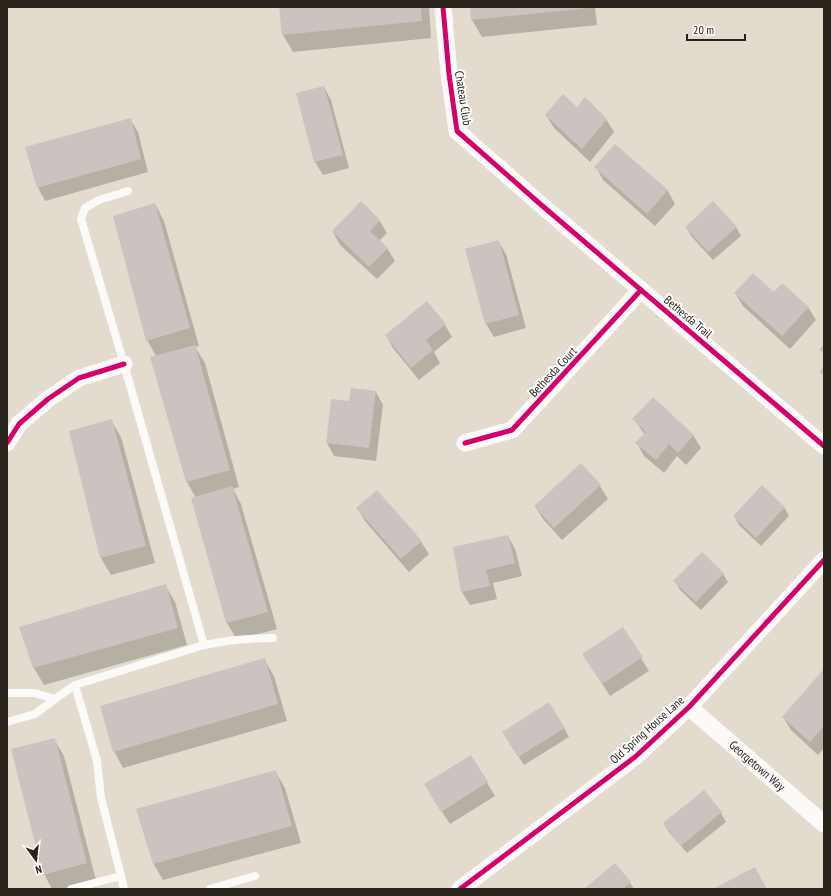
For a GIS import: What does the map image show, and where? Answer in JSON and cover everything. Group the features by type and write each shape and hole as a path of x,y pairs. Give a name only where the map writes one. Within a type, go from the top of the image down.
{"street":[{"name":"Chateau Club","path":"443,7 449,74 457,131 539,203"},
{"name":"Bethesda Trail","path":"539,203 824,446"},
{"name":"Bethesda Court","path":"465,443 512,430 641,290"},
{"path":"7,443 19,424 48,399 80,378 124,364"},
{"name":"Old Spring House Lane","path":"460,889 635,757 689,707 824,560"},
{"name":"Georgetown Way","path":"689,707 824,824"}],"lane":[{"path":"128,191 99,200 85,208 80,219 124,364 204,645"},
{"path":"7,722 35,714 75,685 204,645 251,638 273,638"},
{"path":"75,685 97,761 101,798 124,889"},
{"path":"7,693 34,693 55,699"},
{"path":"71,889 120,876"},
{"path":"210,889 255,876"}],"building":[{"path":"279,7 421,7 422,21 282,35"},
{"path":"470,7 589,7 590,8 471,20"},
{"path":"324,86 343,155 314,162 296,93"},
{"path":"563,94 577,107 585,97 607,119 582,149 545,115"},
{"path":"131,118 141,159 37,188 25,147"},
{"path":"615,144 668,190 647,214 594,167"},
{"path":"361,201 380,220 370,231 388,248 369,267 332,231"},
{"path":"713,201 737,227 708,252 685,227"},
{"path":"155,203 190,328 146,341 113,216"},
{"path":"499,240 519,315 485,324 465,249"},
{"path":"753,273 774,292 782,283 809,307 782,336 734,293"},
{"path":"427,301 446,324 426,340 433,350 411,368 385,335"},
{"path":"824,343 824,353 819,350"},
{"path":"195,345 230,470 186,482 150,357"},
{"path":"824,366 824,376 819,372"},
{"path":"351,388 376,391 369,448 326,443 331,399 349,401"},
{"path":"653,397 694,435 678,453 669,444 656,460 635,443 646,432 632,419"},
{"path":"112,419 146,546 100,558 69,431"},
{"path":"581,463 601,485 554,528 534,506"},
{"path":"762,485 785,507 756,538 733,516"},
{"path":"232,486 268,612 226,623 191,498"},
{"path":"377,490 422,541 401,559 356,508"},
{"path":"508,535 515,563 486,570 490,586 461,592 453,547"},
{"path":"702,552 724,573 696,602 673,581"},
{"path":"166,584 178,628 33,668 19,627"},
{"path":"623,627 643,657 602,684 582,654"},
{"path":"265,658 278,704 113,752 100,706"},
{"path":"824,669 824,726 810,742 782,717"},
{"path":"549,702 565,728 518,757 502,732"},
{"path":"55,738 87,863 43,875 11,749"},
{"path":"471,755 488,782 441,812 424,784"},
{"path":"276,770 292,826 153,864 136,809"},
{"path":"704,790 722,812 681,846 663,823"},
{"path":"615,863 631,882 623,889 584,889"},
{"path":"755,867 767,889 713,889"}],"cycle path":[{"path":"443,7 449,74 457,131 539,203 824,446"},
{"path":"465,443 512,430 641,290"},
{"path":"7,443 19,424 48,399 79,378 124,364"},
{"path":"460,889 635,757 689,707 824,560"}]}
